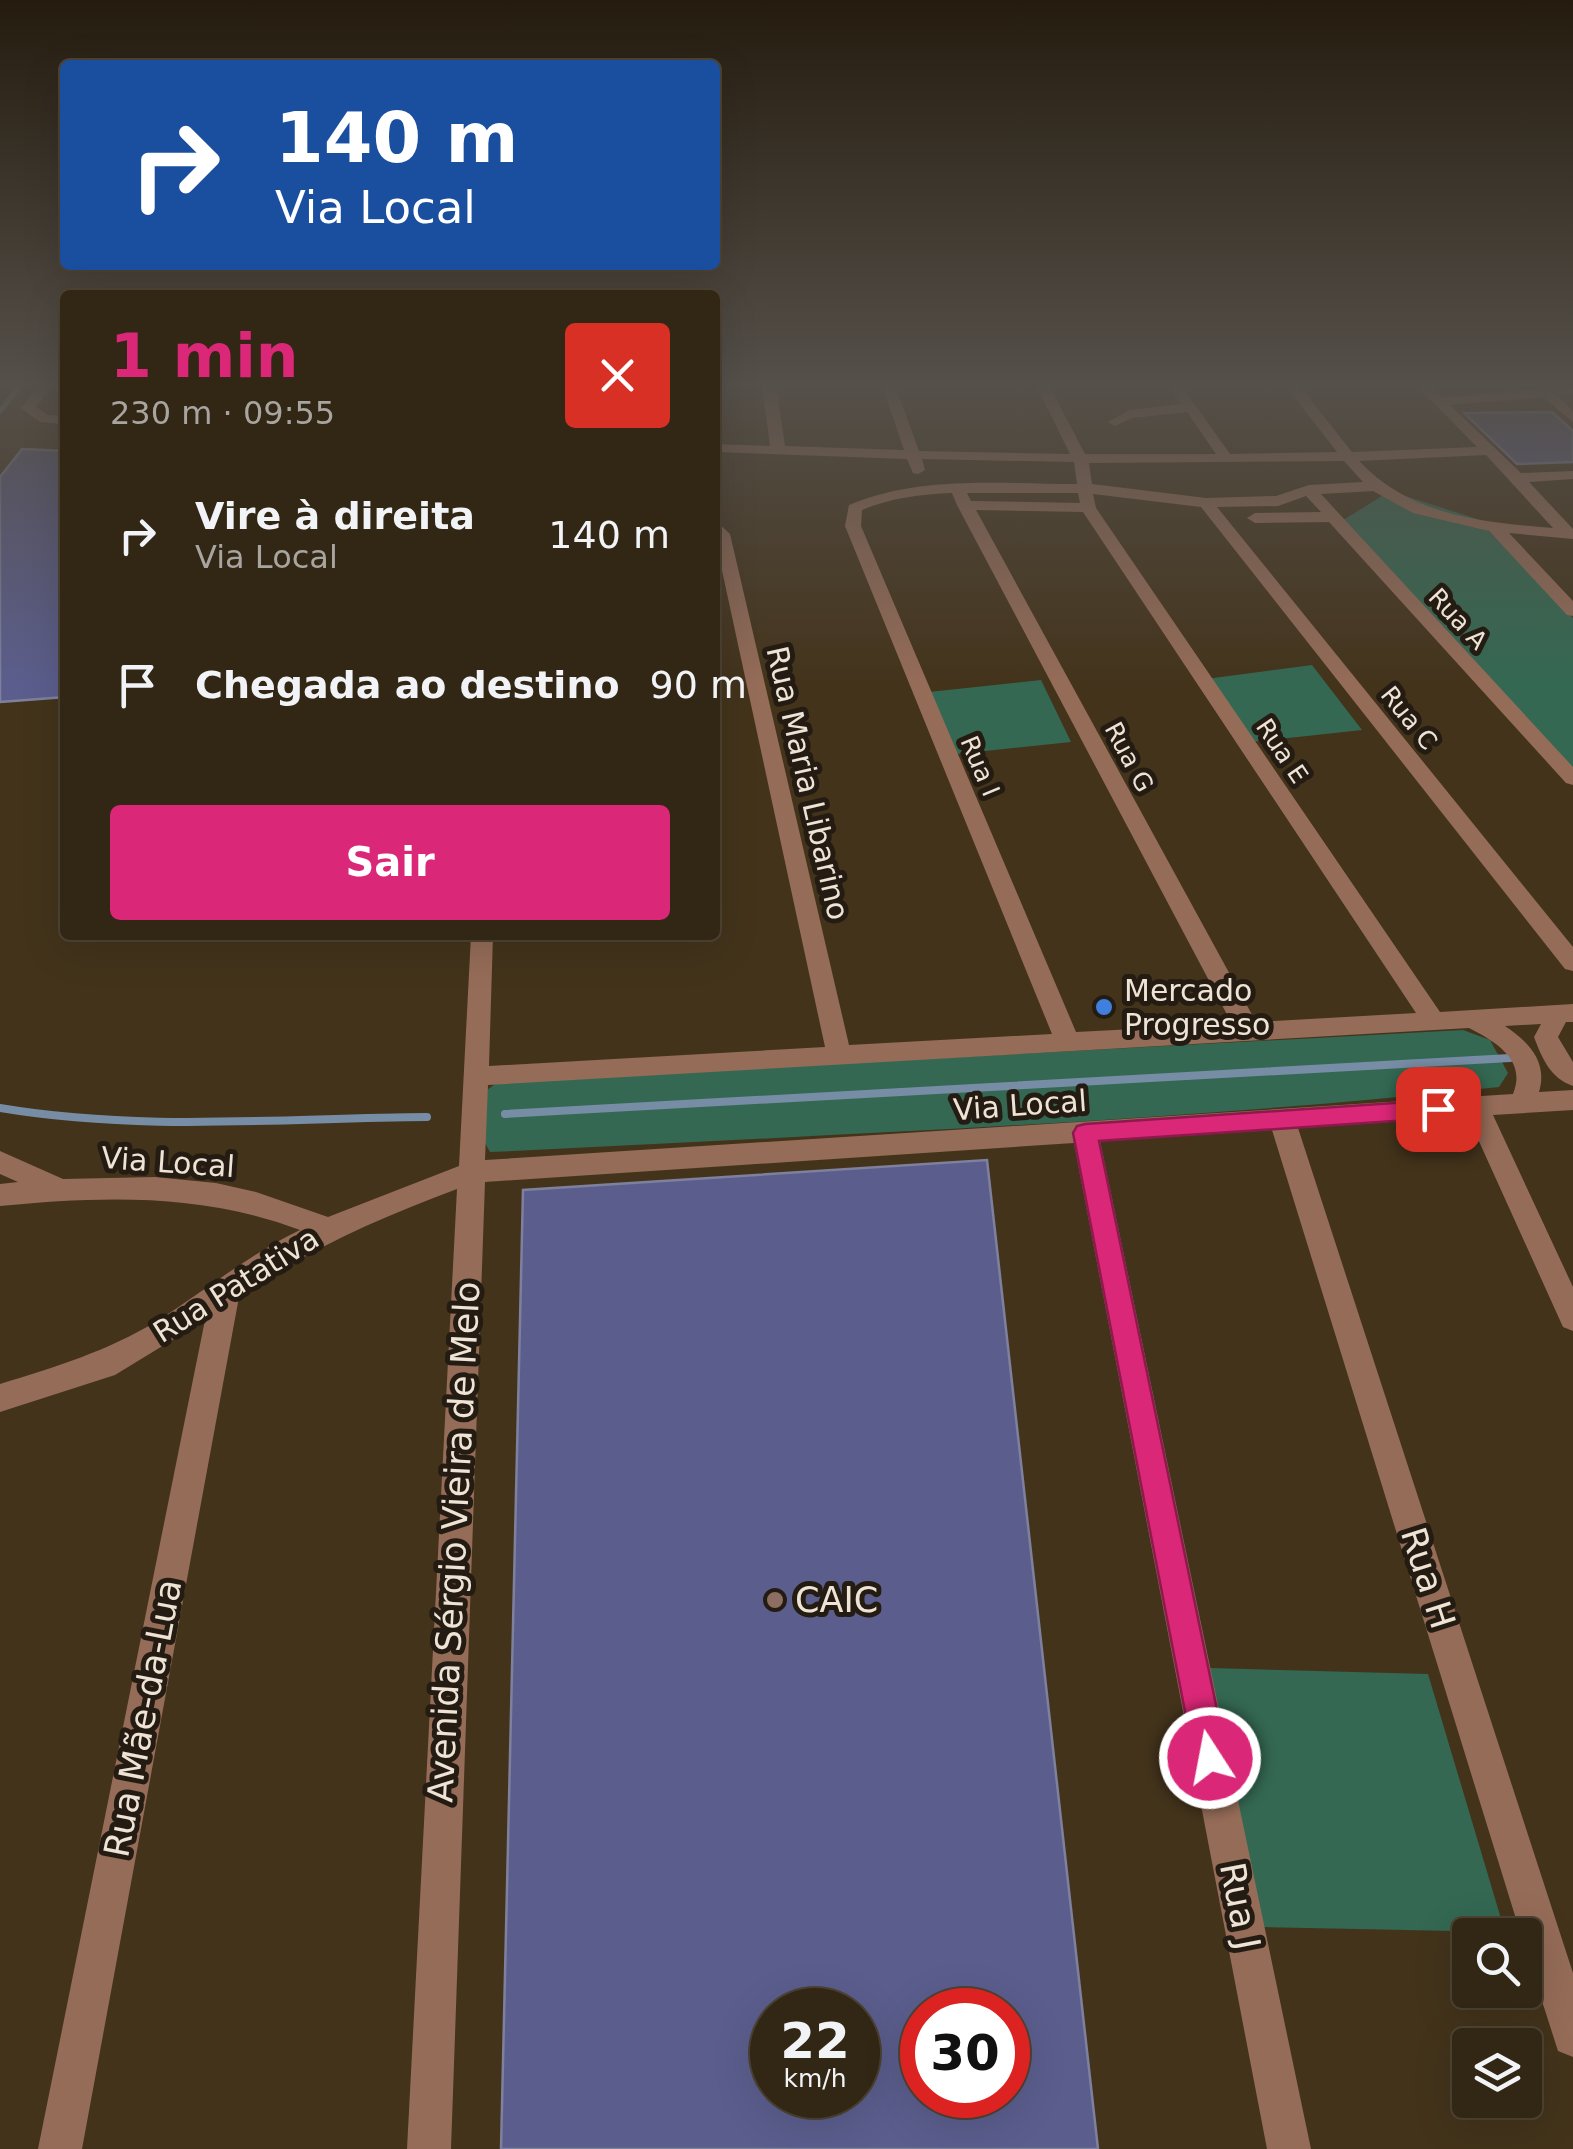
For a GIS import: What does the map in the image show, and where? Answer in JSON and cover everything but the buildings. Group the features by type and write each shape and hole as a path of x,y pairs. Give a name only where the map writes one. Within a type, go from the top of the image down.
{"street":[{"path":"923,485 924,489 961,496 1086,498 1212,511 1330,517"},
{"path":"1084,485 1086,498"},
{"path":"1378,485 1384,491"},
{"path":"1524,485 1570,534"},
{"name":"Rua I","path":"924,489 878,498 854,508 852,526 1068,1042"},
{"path":"1212,511 1278,501 1309,490 1384,491 1433,512 1493,526 1570,534"},
{"name":"Rua A","path":"1309,490 1573,779"},
{"name":"Rua G","path":"961,496 1249,1032"},
{"name":"Rua E","path":"1086,498 1434,1021"},
{"name":"Rua C","path":"1212,511 1573,963"},
{"path":"1493,526 1573,612"},
{"name":"Rua Maria Libarino","path":"720,531 838,1056"},
{"name":"Avenida Sérgio Vieira de Melo","path":"428,2149 482,940"},
{"path":"1566,1013 1546,1037 1556,1061 1573,1076"},
{"name":"Via Local","path":"476,1076 1566,1013"},
{"path":"1473,1018 1506,1038 1529,1064 1531,1089 1522,1103"},
{"name":"Via Local","path":"472,1172 1573,1100"},
{"path":"1476,1106 1573,1318"},
{"name":"Rua H","path":"1282,1120 1573,2036"},
{"name":"Rua J","path":"1085,1133 1289,2149"},
{"path":"0,1162 59,1188"},
{"name":"Rua Patativa","path":"0,1398 104,1365 166,1331 280,1252 326,1228 472,1172"},
{"name":"Via Local","path":"7,1197 59,1188 215,1194 248,1200 326,1228"},
{"name":"Rua Mãe-da-Lua","path":"60,2149 226,1288"}],"green space":[{"path":"1390,491 1477,519 1573,618 1573,771 1337,524"},
{"path":"1312,665 1362,730 1251,742 1206,679"},
{"path":"1041,680 1071,742 957,754 929,692"},
{"path":"1463,1030 1490,1040 1508,1073 1499,1087 1007,1126 490,1152 485,1143 487,1090 498,1082"},
{"path":"1210,1668 1428,1674 1501,1918 1452,1918 1452,1931 1261,1927"}],"waterway":[{"path":"505,1114 1510,1058"},
{"path":"0,1108 160,1122 427,1117"}],"place":[{"name":"Mercado Progresso","path":"1104,1007"},
{"name":"CAIC","path":"775,1600"}],"route":[{"path":"1210,1758 1085,1133 1438,1109"}]}
